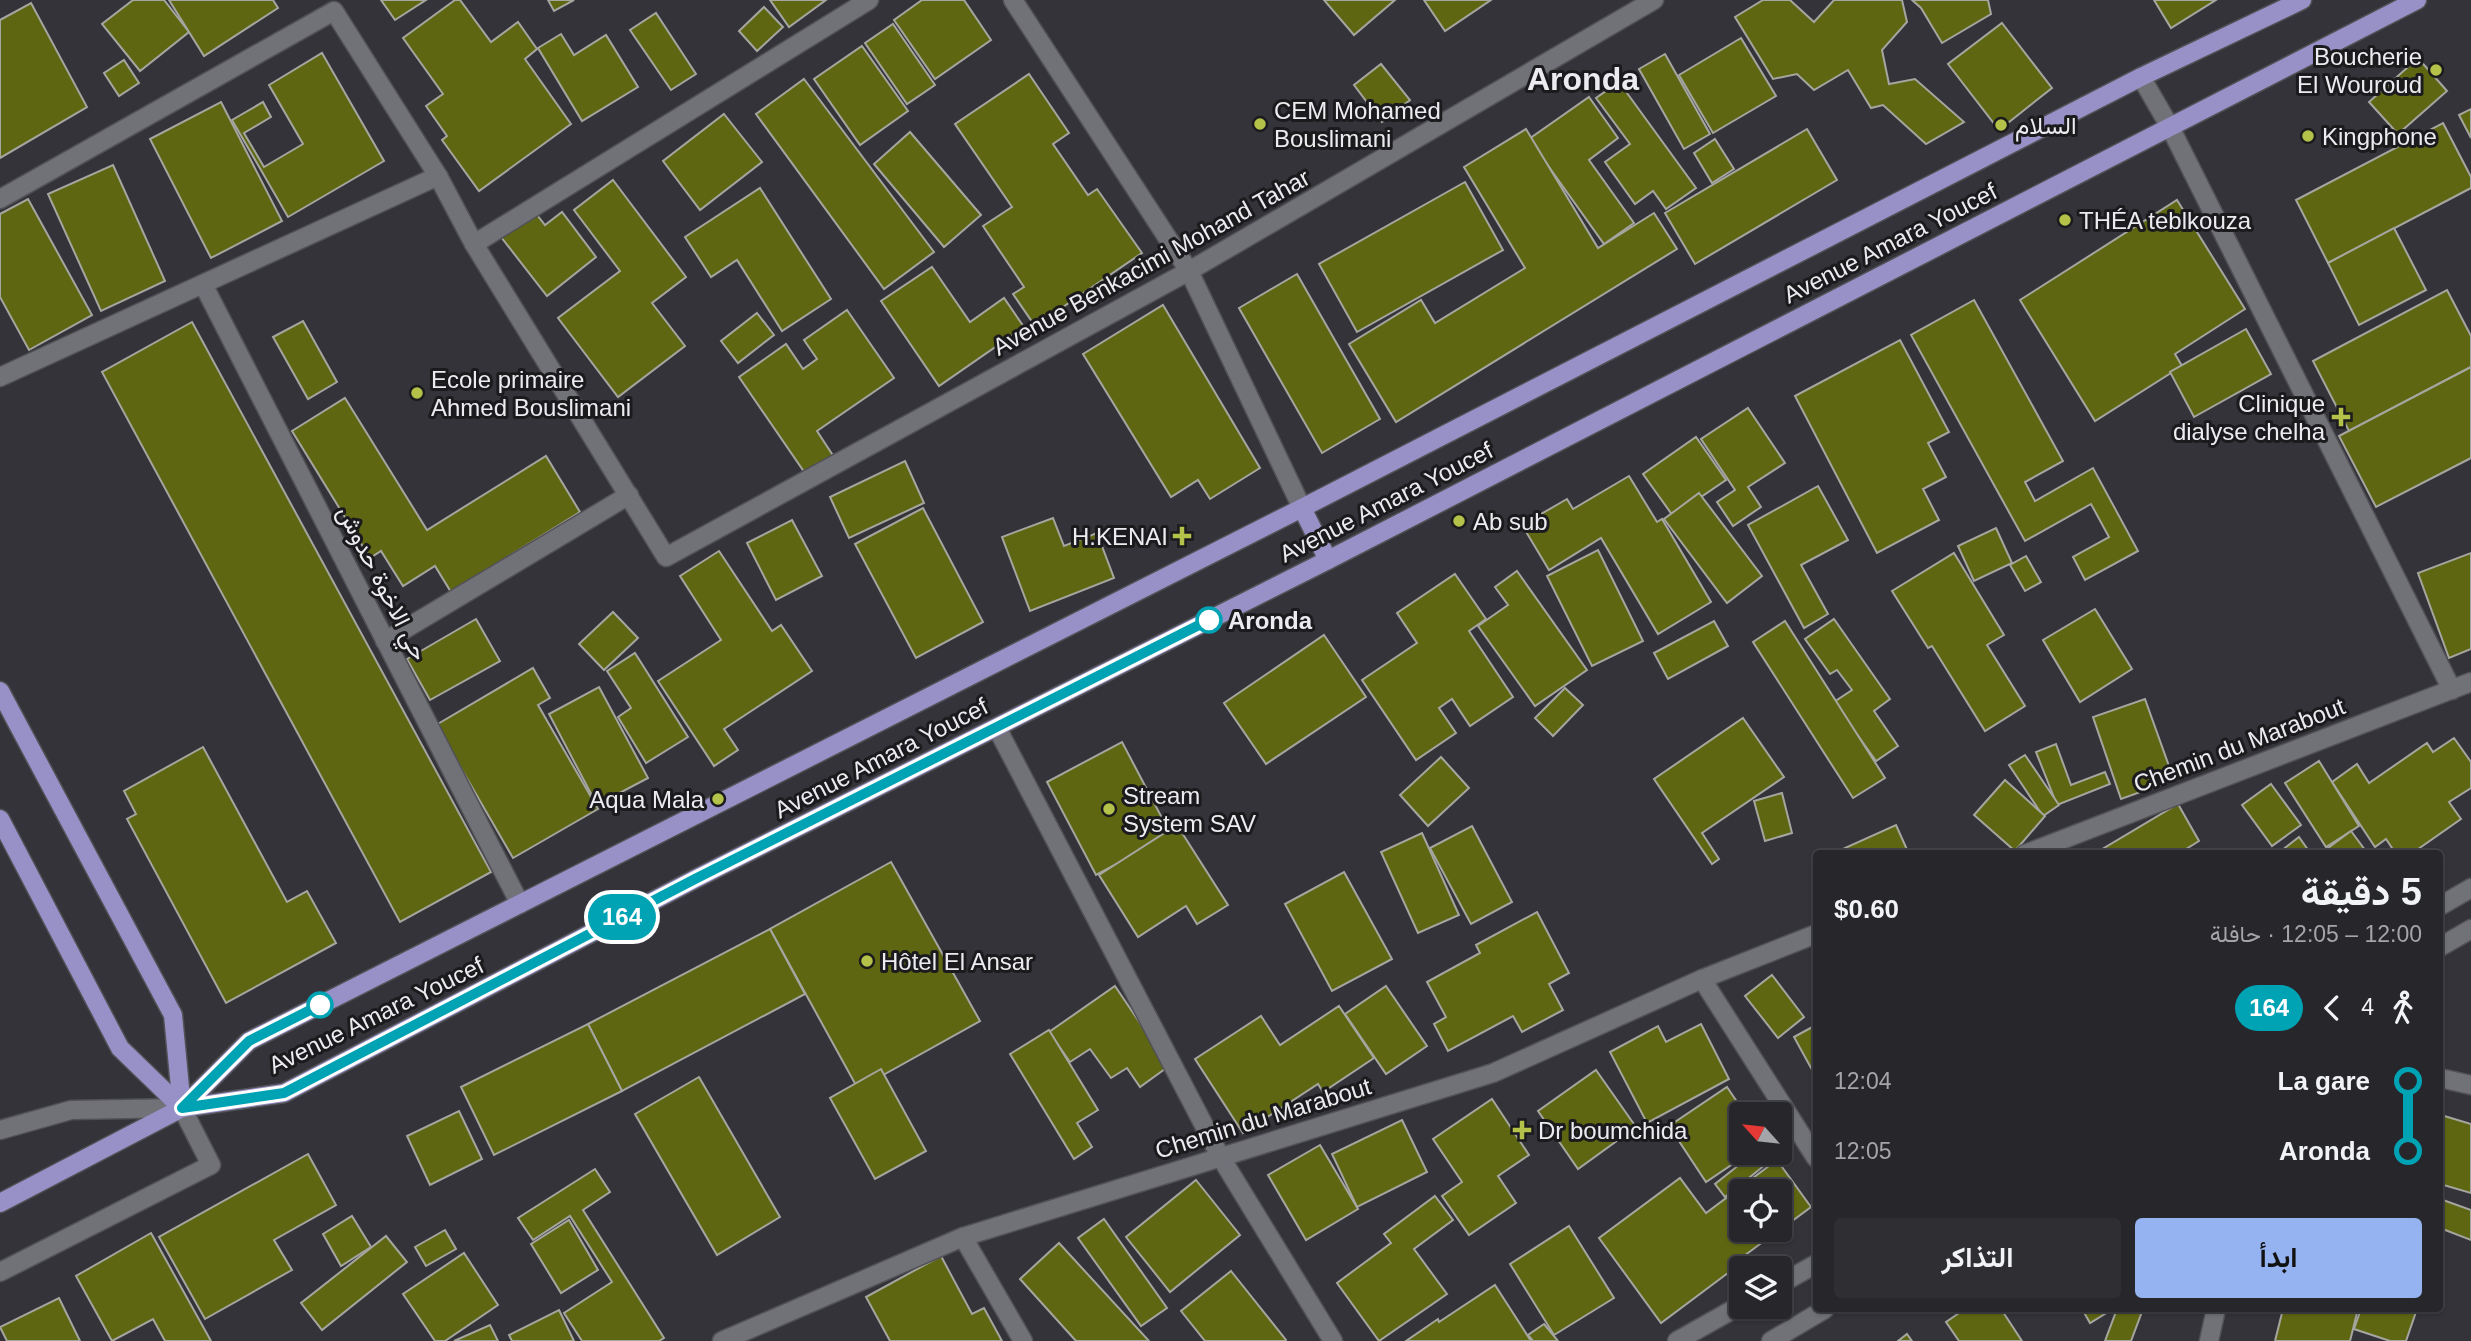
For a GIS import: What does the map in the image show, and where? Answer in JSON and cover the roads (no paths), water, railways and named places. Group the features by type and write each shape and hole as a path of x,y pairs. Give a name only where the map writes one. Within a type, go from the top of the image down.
{"main road":[{"name":"Avenue Amara Youcef","path":"182,1108 249,1041 1302,508 2141,76 2302,0"},
{"name":"Avenue Amara Youcef","path":"182,1108 284,1093 695,879 1328,560 2417,0"},
{"path":"1302,508 1328,560"},
{"path":"0,691 173,1015 182,1108"},
{"path":"0,819 120,1048 182,1108"},
{"path":"0,1203 182,1108"}],"street":[{"path":"474,244 869,0"},
{"path":"1013,0 1189,271 1302,508"},
{"name":"Avenue Benkacimi Mohand Tahar","path":"629,495 666,558 1189,271 1654,0"},
{"path":"0,199 334,11 438,176 474,244 629,495 385,641"},
{"path":"2141,76 2170,127 2452,690"},
{"path":"0,377 438,176"},
{"name":"حي الاخوة حدوش","path":"203,284 520,904"},
{"name":"Chemin du Marabout","path":"2035,850 2471,682"},
{"path":"996,728 1220,1156 1333,1341"},
{"path":"2443,904 2471,888"},
{"path":"2443,945 2471,929"},
{"name":"Chemin du Marabout","path":"722,1341 963,1237 1493,1073 1702,979 1813,935"},
{"path":"1702,979 1813,1153"},
{"path":"2443,1079 2471,1085"},
{"path":"0,1130 71,1111 182,1108 211,1165 0,1272"},
{"path":"963,1237 1023,1341"},
{"path":"1792,1277 1813,1266"},
{"path":"1677,1341 1729,1312"},
{"path":"1770,1341 1820,1312"},
{"path":"2209,1341 2215,1312"}],"place":[{"name":"Boucherie El Wouroud","path":"2436,70"},
{"name":"CEM Mohamed Bouslimani","path":"1260,124"},
{"name":"السلام","path":"2001,125"},
{"name":"Kingphone","path":"2308,136"},
{"name":"THÉA teblkouza","path":"2065,220"},
{"name":"Ecole primaire Ahmed Bouslimani","path":"417,393"},
{"name":"Clinique dialyse chelha","path":"2341,417"},
{"name":"Ab sub","path":"1459,521"},
{"name":"H.KENAI","path":"1182,536"},
{"name":"Aronda","path":"1209,620"},
{"name":"Aqua Mala","path":"718,799"},
{"name":"Stream System SAV","path":"1109,809"},
{"name":"Hôtel El Ansar","path":"867,961"},
{"name":"Dr boumchida","path":"1522,1130"}],"district":[{"name":"Aronda","path":"1583,79"}]}
